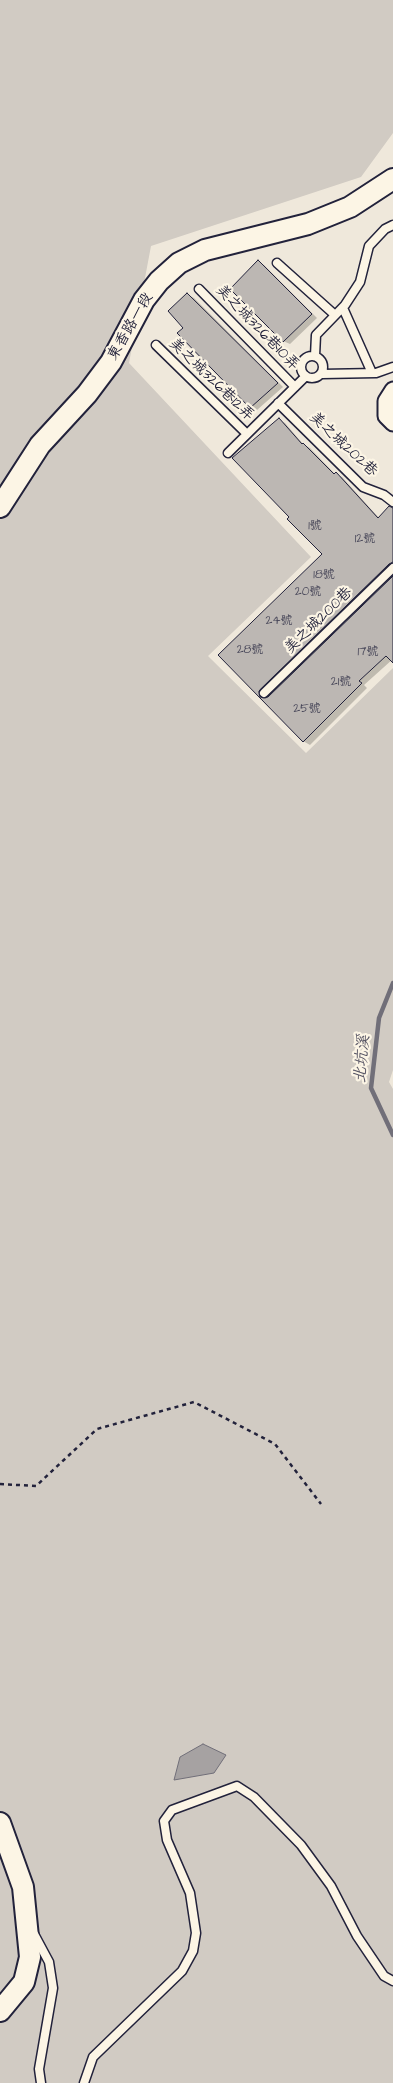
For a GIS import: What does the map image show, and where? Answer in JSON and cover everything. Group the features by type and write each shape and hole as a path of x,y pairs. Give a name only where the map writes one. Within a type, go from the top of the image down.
{"street":[{"name":"東香路一段","path":"0,507 40,446 87,394 111,362 144,300 159,281 179,263 205,250 308,224 350,207 393,178"},
{"path":"393,390 386,401 386,416 393,423"},
{"path":"0,1823 23,1887 30,1957 24,1982 0,2011"}],"lane":[{"path":"315,356 316,335 343,308 360,282 369,246 392,227"},
{"path":"277,263 335,315"},
{"name":"美之城326巷10弄","path":"199,289 295,387"},
{"path":"343,308 372,373"},
{"name":"美之城326巷12弄","path":"156,345 247,434"},
{"path":"322,374 324,365 322,361 315,356 306,357 301,364 301,369 306,376 314,378 322,374 372,373 393,367"},
{"path":"228,453 306,376"},
{"name":"美之城202巷","path":"278,403 363,487 384,495 393,502"},
{"name":"美之城200巷","path":"264,693 393,568"},
{"path":"84,2083 94,2057 182,1971 193,1951 196,1933 190,1893 167,1840 164,1821 172,1810 237,1786 254,1797 301,1845 331,1886 357,1936 384,1976 393,1981"},
{"path":"28,1924 49,1962 53,1988 39,2069 41,2083"}],"path":[{"path":"0,1484 36,1486 97,1429 194,1402 275,1444 321,1504"}],"shaded area":[{"path":"0,0 393,0 393,133 361,177 151,246 129,363 311,557 208,656 306,753 393,668 393,1070 389,1082 393,1089 393,2083 0,2083"},
{"path":"203,1744 226,1755 214,1773 174,1780 180,1757"}],"building":[{"path":"258,260 312,314 283,342 230,289"},
{"path":"187,293 278,383 250,408 177,333 183,328 168,311"},
{"path":"279,418 302,444 334,474 336,472 378,518 389,506 393,508 393,562 259,691 260,697 268,697 393,576 393,663 386,656 359,681 362,683 303,742 218,655 322,554 287,519 289,517 232,458"}],"waterway":[{"name":"北坑溪","path":"393,983 379,1018 371,1088 393,1135"}]}
